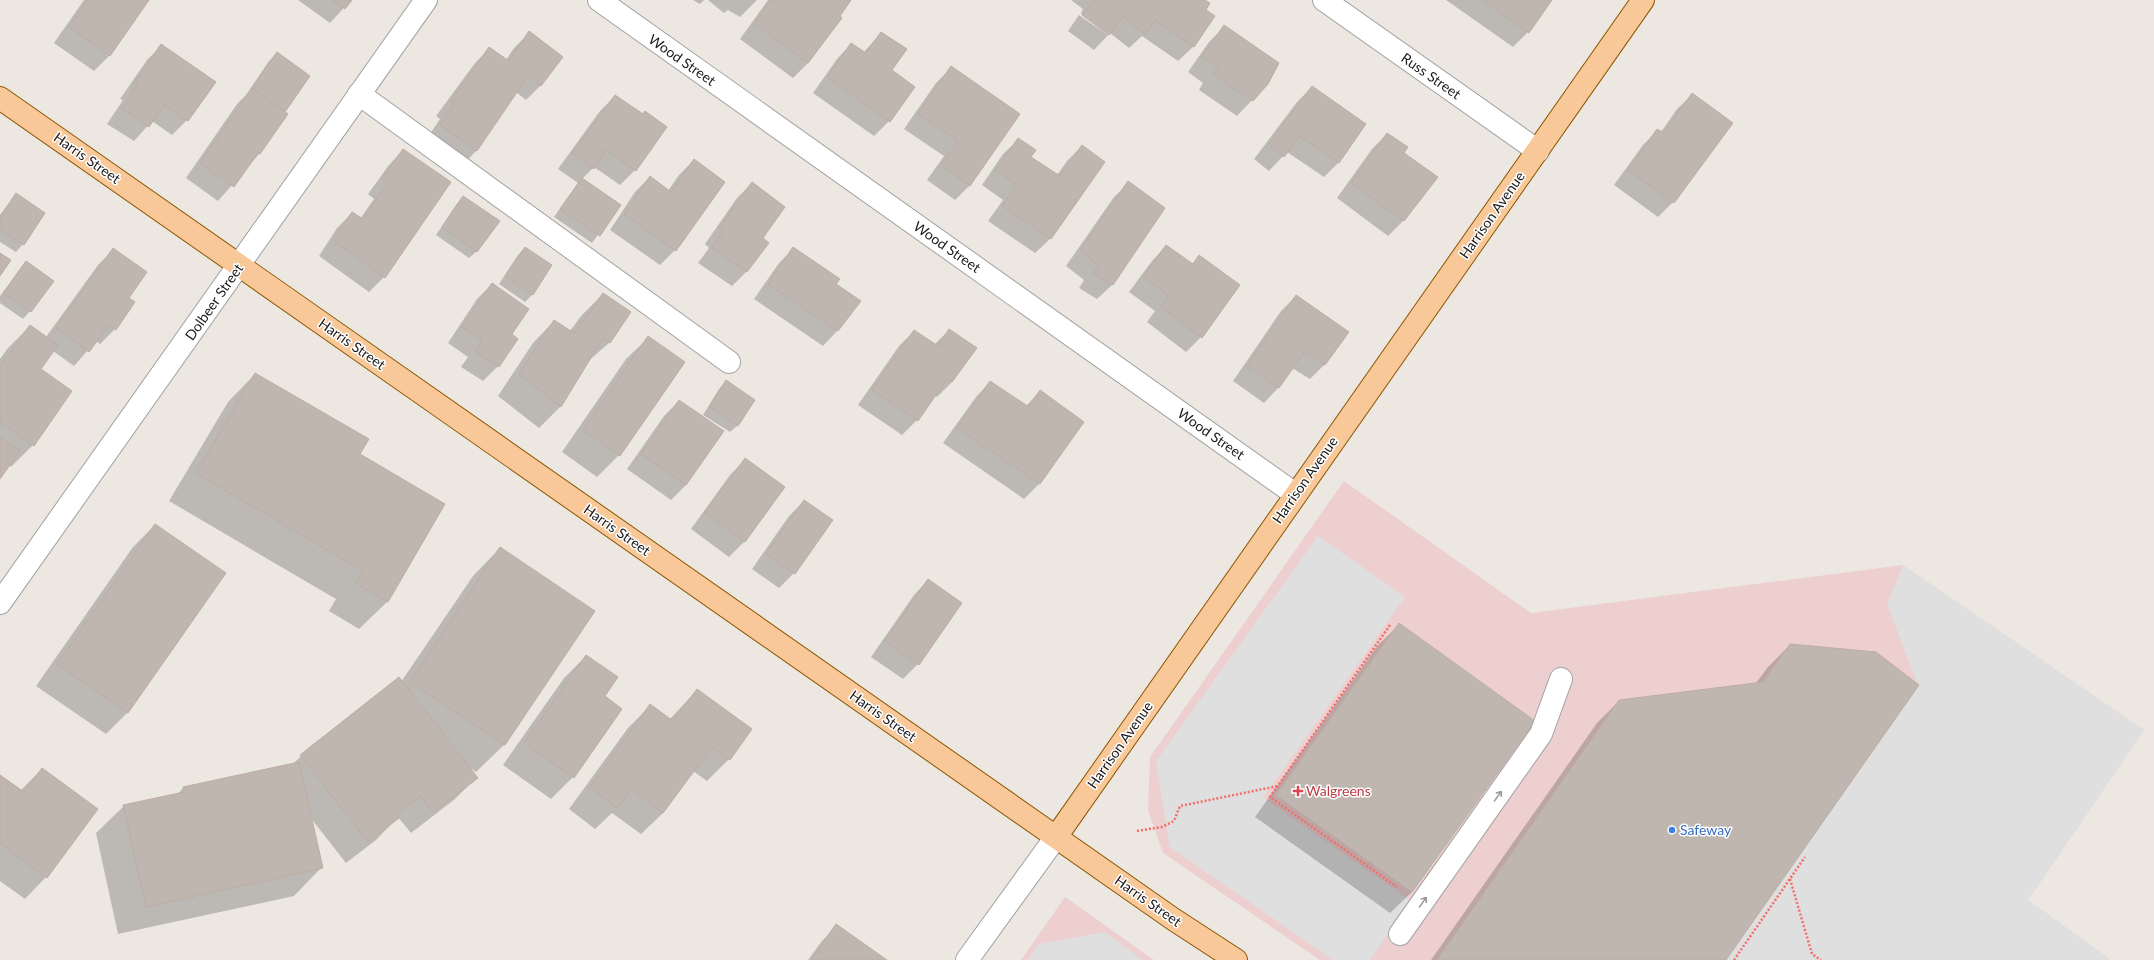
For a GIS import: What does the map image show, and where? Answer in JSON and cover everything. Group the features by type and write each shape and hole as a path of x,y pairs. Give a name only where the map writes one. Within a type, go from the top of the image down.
{"main road":[{"name":"Harrison Avenue","path":"1056,837 1295,494 1644,0"},
{"name":"Harris Street","path":"0,98 1173,919 1236,960"}],"street":[{"name":"Dolbeer Street","path":"0,603 426,0"},
{"name":"Wood Street","path":"598,0 1295,494"},
{"name":"Russ Street","path":"1324,0 1538,151"},
{"path":"359,94 728,362"},
{"path":"1400,934 1542,734 1561,679"},
{"name":"Harrison Avenue","path":"968,960 1056,837"}],"path":[{"path":"1390,625 1270,797 1396,887"},
{"path":"1137,831 1162,827 1174,821 1180,806 1278,786"},
{"path":"1734,960 1805,857"},
{"path":"1790,879 1812,954 1821,960"}],"shaded area":[{"path":"1344,481 1531,613 1903,565 2144,730 2028,900 2111,960 1320,960 1163,853 1148,810 1150,757"},
{"path":"1318,536 1405,597 1263,798 1411,901 1370,960 1333,960 1170,847 1156,761"},
{"path":"1903,565 2144,730 2028,900 2111,960 1726,960 1918,685 1887,604"},
{"path":"1065,897 1154,960 1021,960"},
{"path":"1104,932 1143,960 1028,960 1039,944"}],"building":[{"path":"88,0 149,0 110,56 69,27"},
{"path":"333,0 352,0 345,9"},
{"path":"771,0 851,0 840,16 842,18 808,63 754,24"},
{"path":"1093,0 1205,0 1210,3 1206,10 1215,16 1194,47 1155,20 1145,34 1123,17 1109,35 1082,15"},
{"path":"1482,0 1552,0 1529,33"},
{"path":"1224,25 1279,63 1268,84 1253,101 1213,74 1218,68 1202,57"},
{"path":"529,31 563,57 541,86 528,76 477,151 440,125 455,104 451,101 489,47 509,61"},
{"path":"881,32 907,49 892,70 915,87 890,122 827,77 851,43 866,53"},
{"path":"161,44 216,82 188,121 164,105 149,127 122,108 137,85 134,84"},
{"path":"277,52 310,76 285,112 252,88"},
{"path":"951,66 1020,114 970,186 941,165 958,141 918,114"},
{"path":"1312,86 1366,124 1339,163 1300,136 1284,157 1269,144"},
{"path":"252,88 288,114 260,154 258,153 234,187 200,163"},
{"path":"1692,93 1733,123 1674,203 1628,170 1657,129 1664,133"},
{"path":"615,95 643,114 645,111 667,127 636,171 606,150 594,169 572,153"},
{"path":"1387,133 1408,147 1404,153 1438,177 1404,221 1351,183"},
{"path":"1018,138 1036,150 1031,157 1060,176 1082,145 1105,162 1051,239 1002,206 1017,185 996,170"},
{"path":"403,149 451,182 385,278 333,240 352,212 363,219 388,183 382,179"},
{"path":"694,159 725,182 676,251 624,214 650,176 671,192"},
{"path":"582,178 621,205 600,236 560,209"},
{"path":"1128,181 1165,208 1113,285 1093,273 1098,265 1080,251"},
{"path":"752,182 785,207 763,238 769,243 747,272 712,248 723,232 719,228"},
{"path":"16,193 45,213 24,245 0,230 0,217"},
{"path":"463,196 500,221 477,252 442,227"},
{"path":"1166,245 1193,264 1199,255 1240,285 1202,338 1161,307 1169,296 1143,277"},
{"path":"525,247 552,265 533,295 505,276"},
{"path":"793,247 840,279 836,284 861,301 838,331 768,284"},
{"path":"113,248 147,272 129,298 135,302 116,330 109,325 89,352 56,328"},
{"path":"0,253 11,260 0,276"},
{"path":"26,261 54,281 31,312 3,293"},
{"path":"492,283 529,309 512,334 518,339 499,367 475,351 482,341 462,327"},
{"path":"603,293 631,312 610,343 603,338 561,407 519,374 554,320 574,333"},
{"path":"1296,295 1349,332 1325,365 1305,351 1279,388 1247,366"},
{"path":"30,325 58,345 41,369 72,391 34,446 0,422 0,366"},
{"path":"949,329 977,348 952,382 947,379 918,421 872,390 914,330 938,346"},
{"path":"648,336 685,362 620,456 583,430"},
{"path":"255,373 369,439 360,454 445,504 388,602 356,583 363,571 196,473"},
{"path":"726,380 755,400 738,426 710,407"},
{"path":"990,381 1029,407 1040,390 1084,422 1040,484 957,428"},
{"path":"679,400 724,431 686,485 641,454"},
{"path":"0,437 20,451 0,479"},
{"path":"745,458 785,487 745,542 705,513"},
{"path":"804,500 833,520 795,574 766,554"},
{"path":"155,524 226,573 128,713 57,664"},
{"path":"500,547 595,611 505,745 410,682"},
{"path":"928,579 962,603 919,665 885,641"},
{"path":"1399,623 1535,721 1412,892 1276,795"},
{"name":"Safeway","path":"1790,644 1876,652 1919,685 1726,960 1437,960 1619,700 1763,682"},
{"path":"586,655 618,677 605,696 622,709 574,778 524,743"},
{"path":"399,677 478,778 433,812 420,796 396,815 399,818 368,842 300,755"},
{"path":"697,689 752,729 730,760 712,747 663,813 631,789 617,808 590,787 650,704 673,721"},
{"path":"299,762 323,868 146,907 123,805 184,792 183,787"},
{"path":"42,768 98,809 47,878 0,843 0,775 24,792"},
{"path":"836,924 887,960 811,960"}],"place":[{"name":"Walgreens","path":"1298,791"},
{"name":"Safeway","path":"1672,830"}]}
